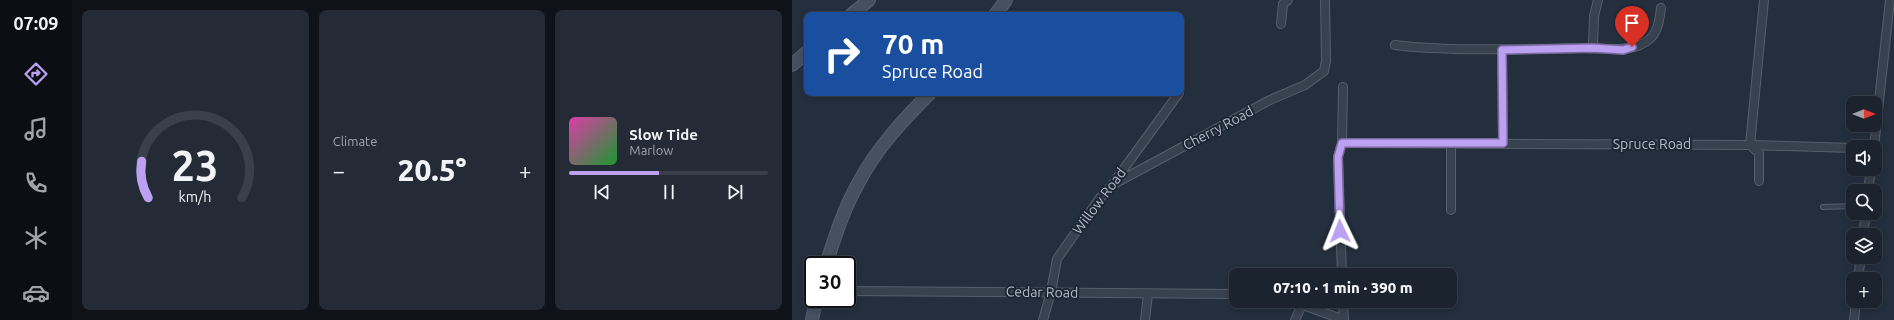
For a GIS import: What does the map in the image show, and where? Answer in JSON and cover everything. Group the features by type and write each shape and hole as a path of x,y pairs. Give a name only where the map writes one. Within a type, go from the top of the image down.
{"street":[{"path":"855,12 869,0"},
{"path":"997,12 1006,0"},
{"path":"1281,24 1283,4 1288,0"},
{"name":"Cherry Road","path":"1112,185 1270,100 1305,85 1324,71 1326,61 1325,0"},
{"path":"1593,48 1594,16 1598,0"},
{"path":"1759,181 1759,153 1750,145 1764,0"},
{"path":"1875,140 1890,0"},
{"path":"1395,44 1411,47 1502,50 1593,48 1623,50 1640,45 1649,40 1658,29 1662,8"},
{"path":"1502,50 1503,143"},
{"path":"792,65 804,55"},
{"path":"1342,268 1338,157 1342,143 1343,87"},
{"path":"829,256 842,217 859,181 882,147 927,96"},
{"name":"Willow Road","path":"1043,320 1052,292 1057,259 1099,199 1112,185 1177,96"},
{"name":"Spruce Road","path":"1342,143 1750,145 1846,148"},
{"path":"1451,144 1451,210"},
{"name":"Cedar Road","path":"856,291 1229,294"},
{"path":"1145,320 1148,294"},
{"path":"812,320 814,308"},
{"path":"1295,320 1301,308"},
{"path":"1310,308 1344,320 1343,308"},
{"path":"1854,320 1855,308"}],"lane":[{"path":"1823,207 1846,206"}],"route":[{"path":"1340,231 1338,157 1342,143 1503,143 1502,50 1593,48 1623,50 1632,47"}]}
